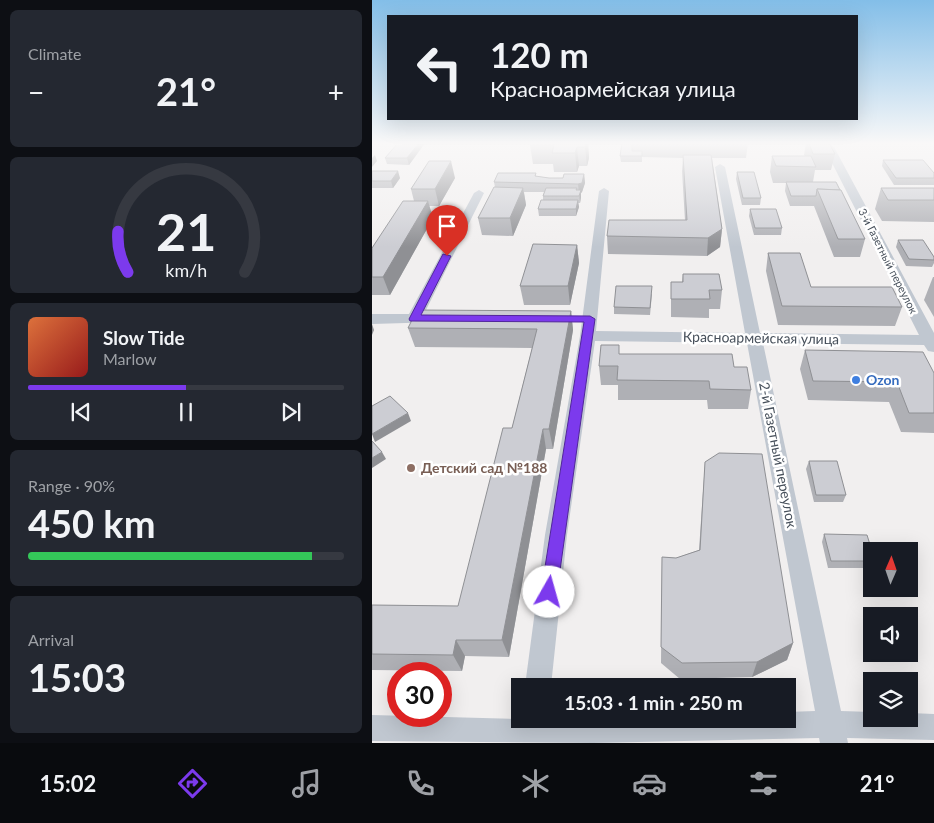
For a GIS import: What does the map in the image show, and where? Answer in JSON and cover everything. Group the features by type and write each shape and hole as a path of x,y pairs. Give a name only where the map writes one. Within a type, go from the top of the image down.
{"street":[{"name":"2-й Газетный переулок","path":"722,178 832,734"},
{"name":"3-й Газетный переулок","path":"845,178 932,343"},
{"path":"539,678 556,535 589,328 604,191"},
{"path":"414,319 479,193"},
{"path":"372,318 453,319"},
{"name":"Красноармейская улица","path":"570,319 589,328 755,338 932,343"},
{"path":"372,728 832,734 934,727"}],"building":[{"path":"372,178 393,178 391,181 372,181"},
{"path":"418,178 441,178 435,189 411,189"},
{"path":"496,178 583,178 582,183 578,184 494,182"},
{"path":"684,178 714,178 722,229 708,238 607,236 609,220 687,220"},
{"path":"738,178 756,178 761,198 743,198"},
{"path":"786,182 836,182 840,190 817,189 816,196 791,196"},
{"path":"494,187 523,188 510,218 478,218"},
{"path":"546,188 577,188 576,190 581,190 579,196 543,196"},
{"path":"881,188 934,188 934,200 888,200"},
{"path":"817,189 841,190 865,239 838,239"},
{"path":"541,200 578,200 576,209 538,209"},
{"path":"403,201 428,201 383,277 372,277 372,248"},
{"path":"750,209 776,209 782,228 755,228"},
{"path":"898,240 923,240 934,260 909,259"},
{"path":"533,244 577,245 568,286 520,286"},
{"path":"768,253 800,253 811,287 892,287 902,307 782,306"},
{"path":"683,274 719,274 722,290 709,290 710,299 671,299 671,282 683,282"},
{"path":"616,286 652,286 650,308 614,307"},
{"path":"417,310 571,311 549,429 543,429 502,640 456,640 453,655 372,654 372,605 458,606 503,428 512,428 537,329 408,328"},
{"path":"601,345 619,345 619,354 732,354 734,367 747,367 751,390 710,389 709,381 617,380 618,366 599,366"},
{"path":"805,350 923,352 934,373 934,413 909,413 897,382 813,381"},
{"path":"390,396 408,413 372,434 372,406"},
{"path":"372,441 382,452 372,458"},
{"path":"719,453 762,454 793,643 757,662 682,663 661,647 662,557 676,558 700,550 705,462"},
{"path":"809,461 837,461 846,495 816,495"},
{"path":"824,534 867,535 869,542 863,542 863,561 831,561"}],"place":[{"name":"Ozon","path":"856,380"},
{"name":"Детский сад №188","path":"411,468"}],"route":[{"path":"447,256 414,319 590,319 556,535 549,592"}]}
